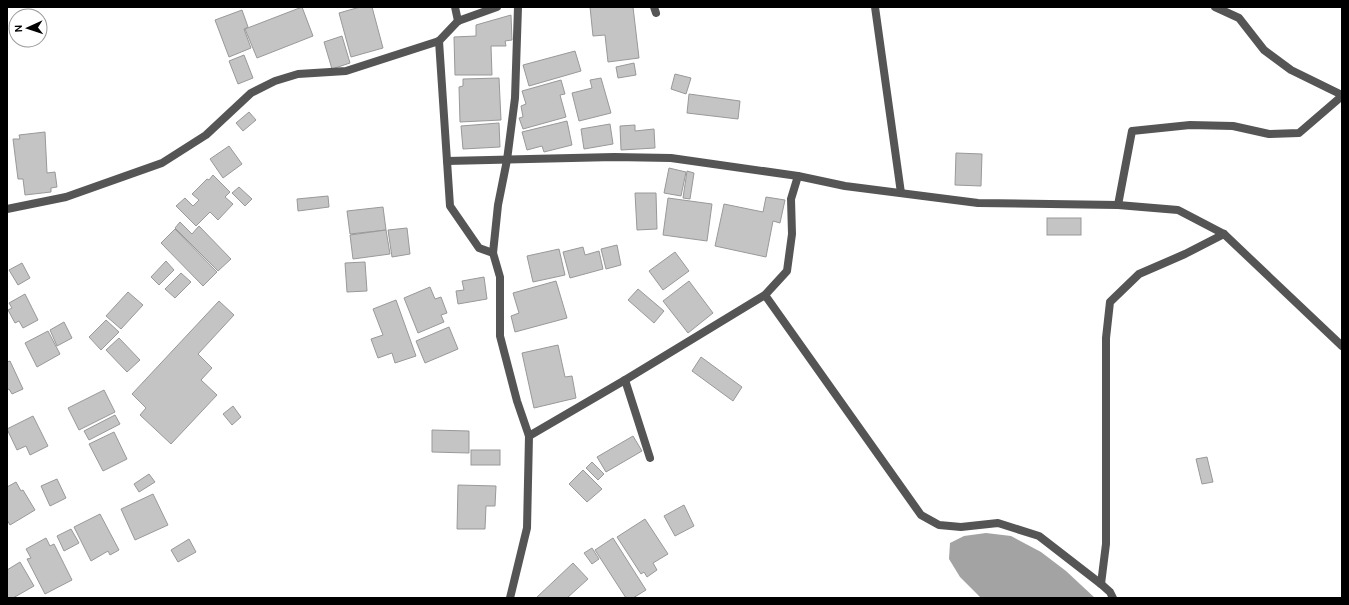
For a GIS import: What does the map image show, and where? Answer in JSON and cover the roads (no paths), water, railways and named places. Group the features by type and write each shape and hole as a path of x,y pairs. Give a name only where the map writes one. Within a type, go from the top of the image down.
{"street":[{"path":"455,7 458,21"},
{"path":"7,209 66,198 162,163 206,135 251,93 274,81 298,74 346,71 439,41 458,21 498,7"},
{"path":"510,598 527,528 529,436 517,400 500,336 500,277 493,252 498,205 507,160 515,98 518,7"},
{"path":"875,7 901,193"},
{"path":"1118,205 1132,131 1190,125 1233,126 1269,134 1299,133 1342,95 1291,70 1264,50 1239,18 1215,7"},
{"path":"439,41 450,206 479,248 493,252"},
{"path":"446,162 614,157 671,158 798,176 845,186 978,203 1118,205 1178,210 1224,234 1342,346"},
{"path":"529,436 765,295 787,271 792,234 791,199 798,176"},
{"path":"1100,584 1106,544 1106,338 1110,302 1139,274 1185,254 1224,234"},
{"path":"765,295 921,515 939,524 961,527 998,523 1039,536 1110,592 1113,598"},
{"path":"625,380 650,458"}]}
